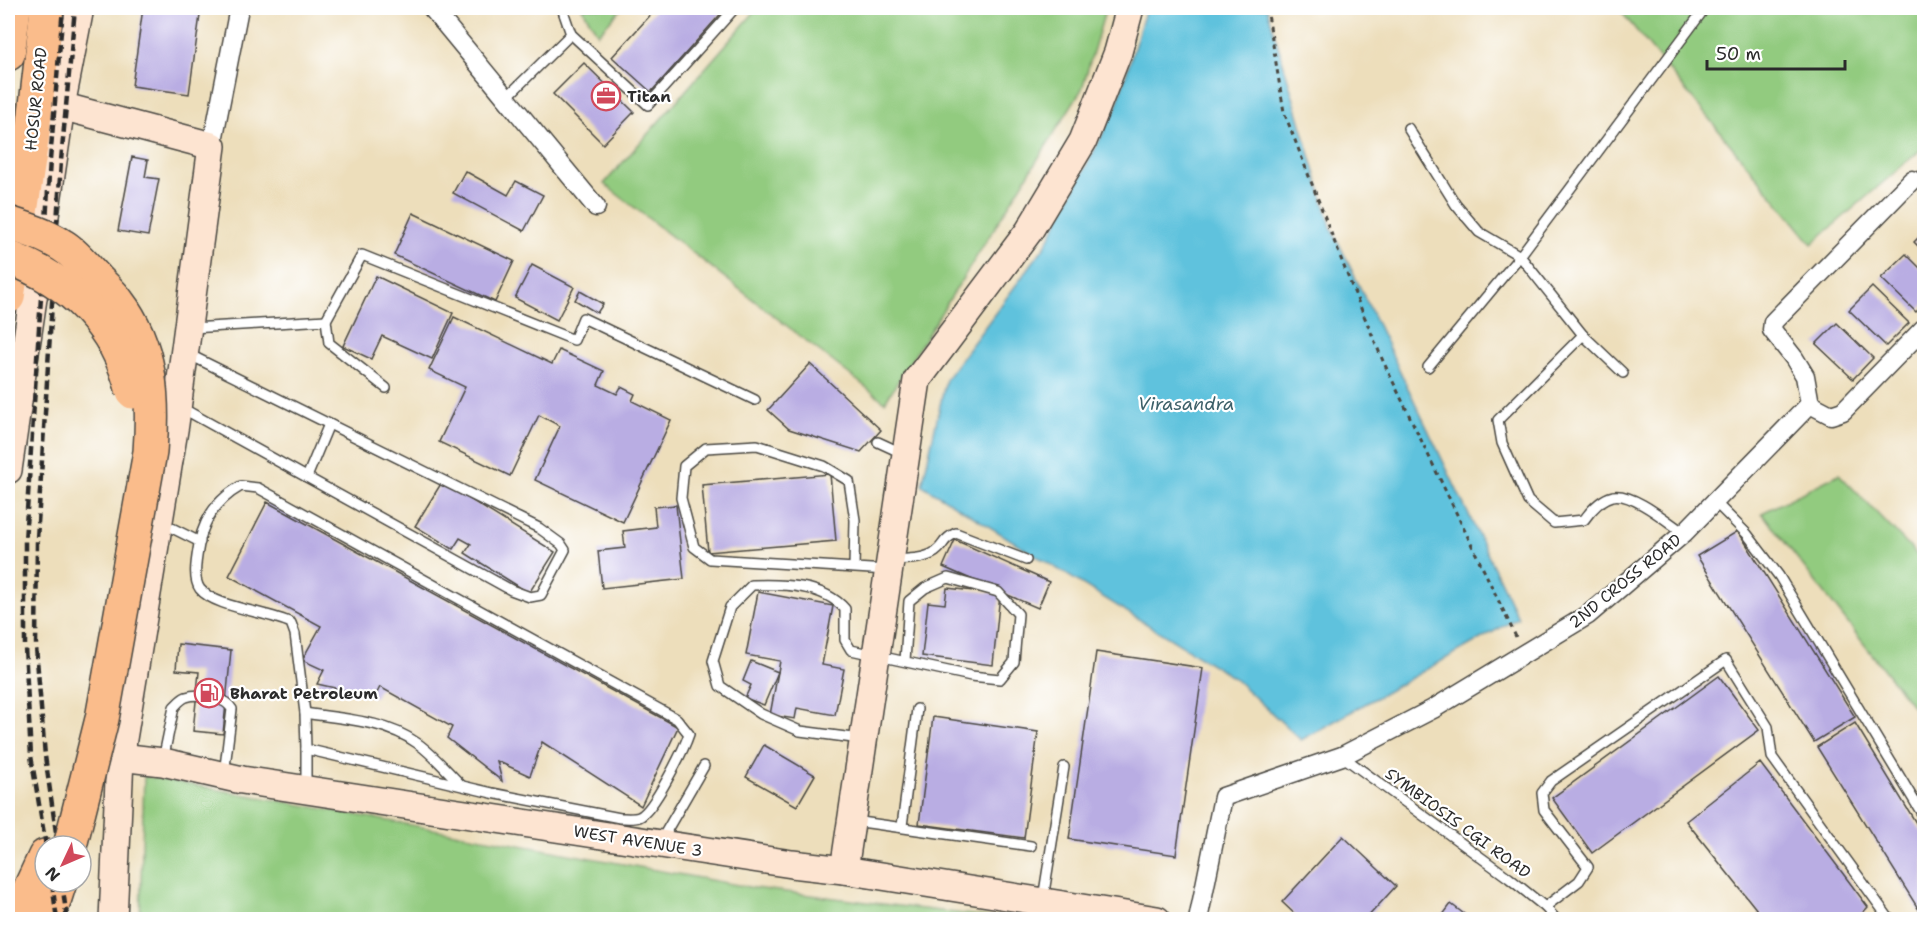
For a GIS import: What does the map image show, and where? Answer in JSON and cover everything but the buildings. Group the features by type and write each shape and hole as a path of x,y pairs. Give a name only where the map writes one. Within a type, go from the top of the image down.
{"highway":[{"path":"8,54 14,8"},
{"name":"HOSUR ROAD","path":"8,297 32,141 49,104 47,8"},
{"path":"8,224 30,230 65,246 118,302 137,332 149,370 153,413 150,452 102,719 73,834"},
{"path":"8,257 29,265 62,285 94,315 119,350 129,375 136,417 136,441 130,476 67,782 52,834"},
{"path":"12,909 25,899 33,886"},
{"path":"48,918 56,894"}],"street":[{"path":"8,470 49,104 80,8"},
{"path":"113,920 120,757 177,406 212,146 239,8"},
{"path":"432,8 596,207"},
{"path":"844,870 917,380 1029,231 1083,141 1118,52 1130,8"},
{"path":"49,104 212,146"},
{"path":"1912,180 1773,321 1772,330 1805,376 1810,404 1831,416 1843,411 1924,328"},
{"name":"2ND CROSS ROAD","path":"1198,920 1223,797 1341,756 1433,709 1588,615 1684,533 1810,404"},
{"name":"WEST AVENUE 3","path":"120,757 163,762 224,776 306,790 489,805 659,844 844,870 1156,920"}],"lane":[{"path":"562,8 571,34 648,105 735,8"},
{"path":"1428,367 1520,256 1705,8"},
{"path":"506,98 571,34"},
{"path":"1408,128 1456,205 1479,232 1520,256 1583,335 1623,373"},
{"path":"387,388 329,343 326,320 362,255 574,340 583,318 755,400"},
{"path":"186,340 326,320"},
{"path":"1583,335 1497,420 1502,443 1528,501 1554,523 1584,520 1595,506 1613,496 1629,497 1684,533"},
{"path":"177,406 511,590 530,597 541,595 565,550 561,544 539,528 329,424 186,340"},
{"path":"307,477 329,424"},
{"path":"878,442 906,455"},
{"path":"854,567 855,520 849,481 824,466 757,445 706,448 684,466 681,498 694,547 710,559 854,567 890,565 924,557 936,551 945,538 956,533 1026,560"},
{"path":"305,713 376,724 404,735 418,743 463,787 489,805 620,818 638,818 650,809 685,748 689,734 677,719 258,488 241,486 230,492 210,514 200,542 195,577 200,590 215,601 279,617 291,623 295,634 305,713 306,790"},
{"path":"1715,502 1747,534 1779,576 1924,817"},
{"path":"159,522 200,542"},
{"path":"864,739 800,731 761,714 720,686 713,661 730,607 752,585 782,584 822,593 836,600 845,609 845,640 851,650 971,676 1000,679 1014,662 1018,614 998,592 948,578 925,588 909,601 905,661"},
{"path":"1545,907 1580,880 1588,867 1544,810 1542,793 1551,781 1726,660 1768,727 1772,757 1890,920"},
{"path":"163,762 174,707 189,696 220,698 228,702 232,709 224,776"},
{"path":"902,826 917,709"},
{"path":"306,749 463,787"},
{"name":"SYMBIOSIS CGI ROAD","path":"1341,756 1545,907 1556,919"},
{"path":"659,844 704,766"},
{"path":"1043,902 1064,767"},
{"path":"852,821 902,826 1031,846"}],"path":[{"path":"1267,8 1284,112 1352,288 1383,361 1524,653"}],"green space":[{"path":"582,8 622,8 598,34"},
{"path":"758,8 1106,8 1082,89 885,402 604,184"},
{"path":"1618,8 1924,8 1924,147 1812,244"},
{"path":"1839,474 1924,562 1924,721 1762,513"},
{"path":"144,776 754,888 1004,919 140,920"}],"water":[{"name":"Virasandra","path":"1146,8 1267,8 1331,227 1518,618 1301,740 1234,678 922,485 946,379 1045,246 1116,108"}],"railway":[{"path":"44,834 31,756 25,647 25,541 50,160 63,8"},
{"path":"56,834 45,756 36,647 37,539 61,161 75,8"},
{"path":"54,894 57,920"},
{"path":"64,894 67,920"}],"place":[{"name":"Titan","path":"606,96"},
{"name":"Bharat Petroleum","path":"209,693"}]}
